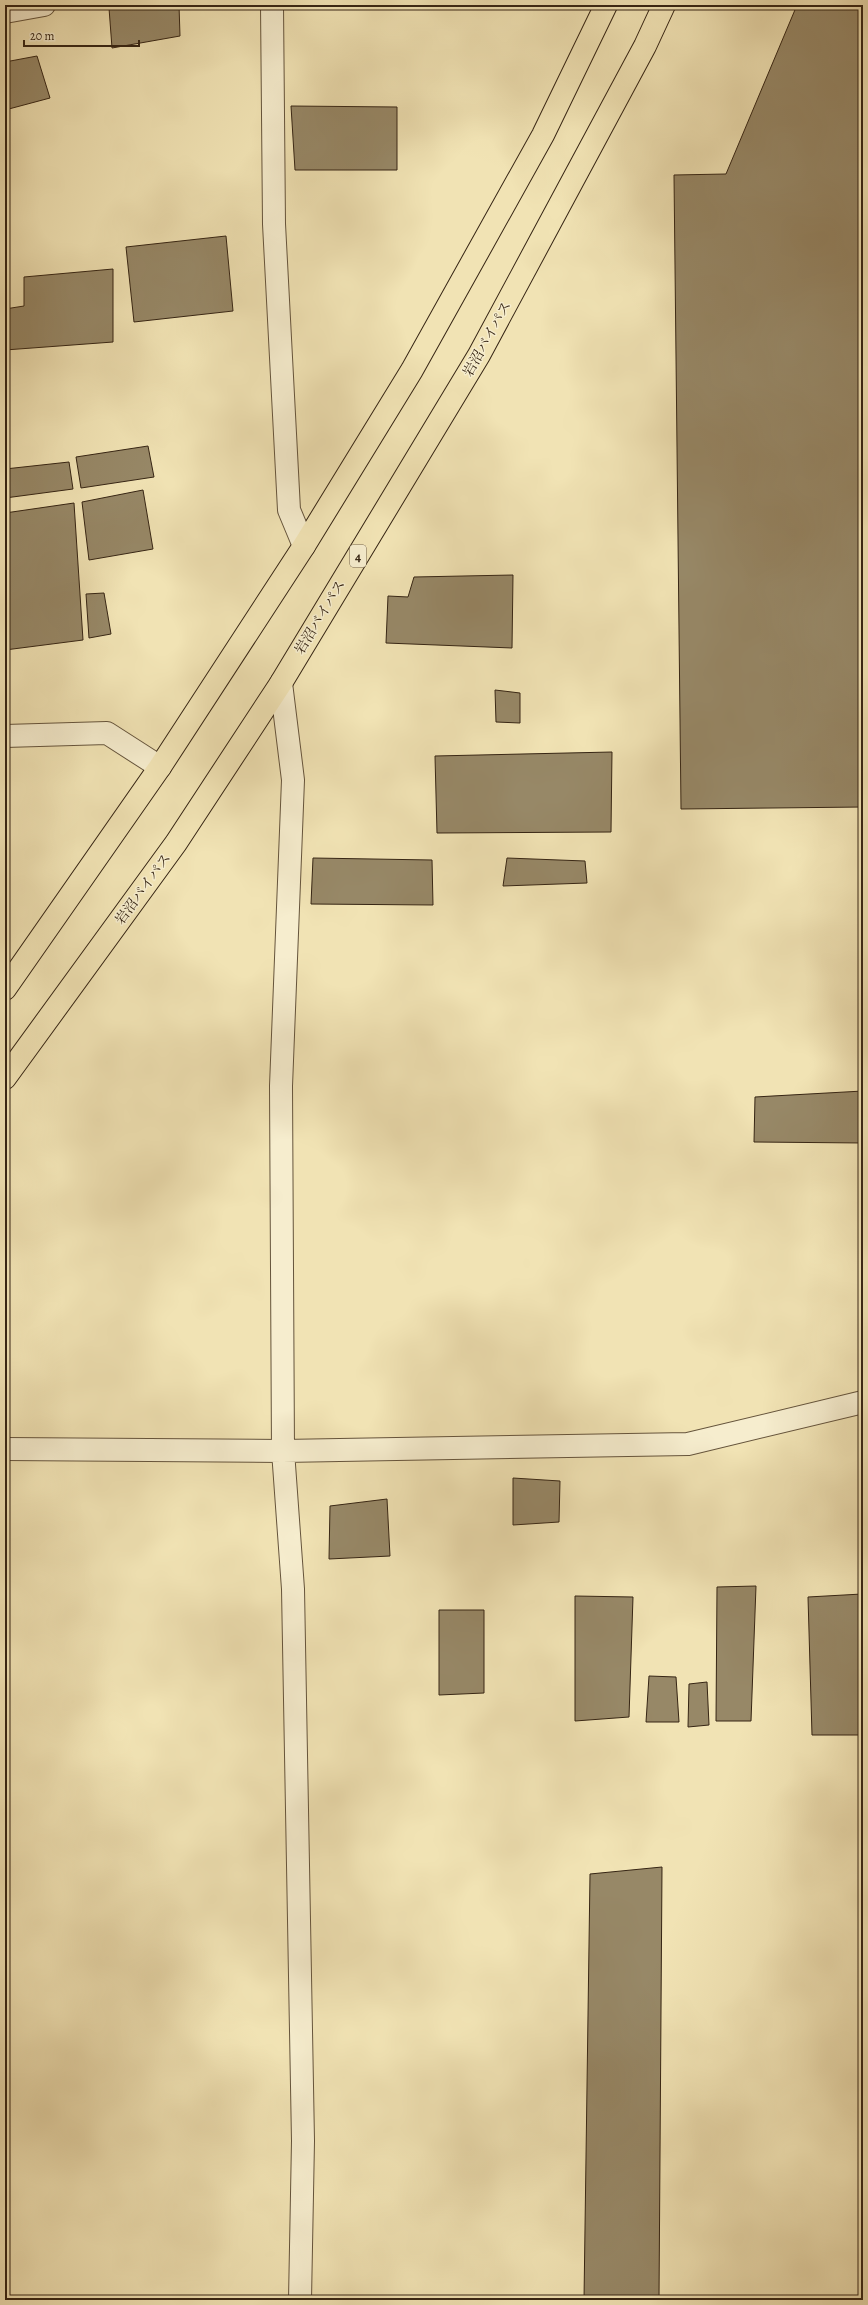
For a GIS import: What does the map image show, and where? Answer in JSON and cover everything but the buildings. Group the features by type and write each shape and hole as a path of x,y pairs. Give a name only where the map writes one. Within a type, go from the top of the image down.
{"highway":[{"path":"5,989 160,767 304,546 412,370 543,135 606,5"},
{"name":"岩沼バイパス","path":"5,1078 176,844 280,683 479,355 641,54 664,5"}],"street":[{"path":"5,12 44,5"},
{"path":"272,5 274,224 289,510 304,546"},
{"path":"280,683 293,780 281,1086 283,1452 293,1589 303,2141 300,2300"},
{"path":"5,736 107,733 160,767"},
{"path":"5,1449 283,1452 688,1444 863,1402"}]}
